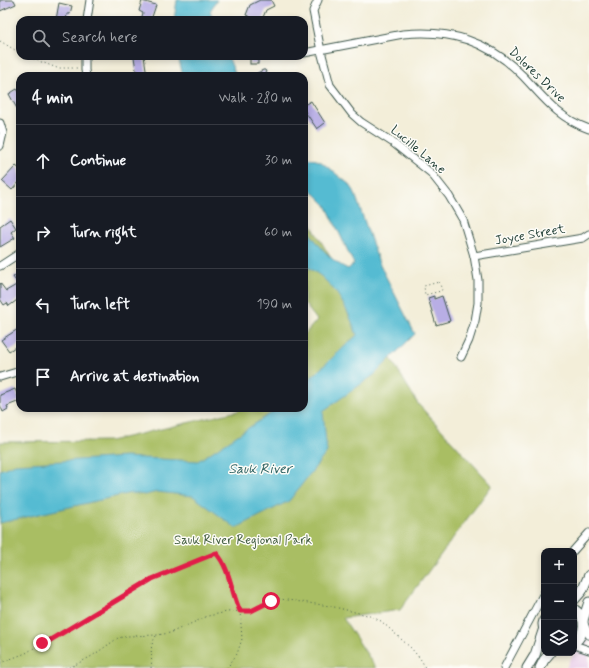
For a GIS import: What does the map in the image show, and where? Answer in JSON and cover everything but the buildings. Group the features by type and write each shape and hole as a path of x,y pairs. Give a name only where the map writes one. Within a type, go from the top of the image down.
{"street":[{"path":"88,16 90,0"},
{"name":"Lucille Lane","path":"318,0 313,11 330,85 352,114 361,122 392,142 431,173 449,196 463,220 474,256 478,280 478,303 475,321 469,340 461,357"},
{"name":"Dolores Drive","path":"308,53 403,34 420,32 451,34 469,40 498,55 512,65 559,113 589,129"},
{"path":"85,60 85,72"},
{"path":"0,123 2,133 0,146"},
{"name":"Joyce Street","path":"474,256 582,238 589,234"},
{"path":"0,266 16,255"},
{"path":"0,377 16,373"},
{"path":"576,548 589,533"},
{"path":"577,597 582,591 589,575"},
{"path":"504,668 541,599"},
{"path":"577,641 582,636 583,622 589,602"},
{"path":"577,612 580,614 589,635"},
{"path":"527,668 535,655 541,640"},
{"path":"577,645 589,650"},
{"path":"540,668 547,656"}],"path":[{"path":"0,41 16,51"},
{"path":"37,60 58,68 79,68 84,72"},
{"path":"439,282 442,290 425,296 424,286 439,282"},
{"path":"0,663 26,653 42,643 47,642 152,579 216,553 222,559 226,567 230,586 240,611 242,639 237,654 227,668"},
{"path":"65,668 71,667 92,656 118,638 170,633 208,616 227,612 251,611 271,601 280,600 330,606 381,620 411,648 422,661 425,668"},
{"path":"151,668 152,662 150,650 152,642 157,635"}],"shaded area":[{"path":"589,620 589,668 566,668 572,656 577,656 577,646"}],"green space":[{"name":"Sauk River Regional Park","path":"308,220 418,404 492,485 400,610 343,618 376,668 0,668 0,442 110,441 234,412 308,412 308,330 317,320 308,308"}],"water":[{"path":"177,0 217,0 210,11 212,16 175,16"},
{"path":"179,60 230,60 234,72 182,72"},
{"name":"Sauk River","path":"308,158 320,161 350,185 354,191 379,263 415,334 374,375 323,411 327,452 289,501 236,528 193,496 157,492 145,495 131,493 0,523 0,470 15,464 125,457 198,461 273,412 308,412 308,380 357,335 341,299 324,279 308,267 308,231 323,250 335,261 348,269 354,264 326,205 308,187"}],"route":[{"path":"42,643 47,642 152,579 216,553 222,559 226,567 230,586 240,611 251,611 271,601"}]}
